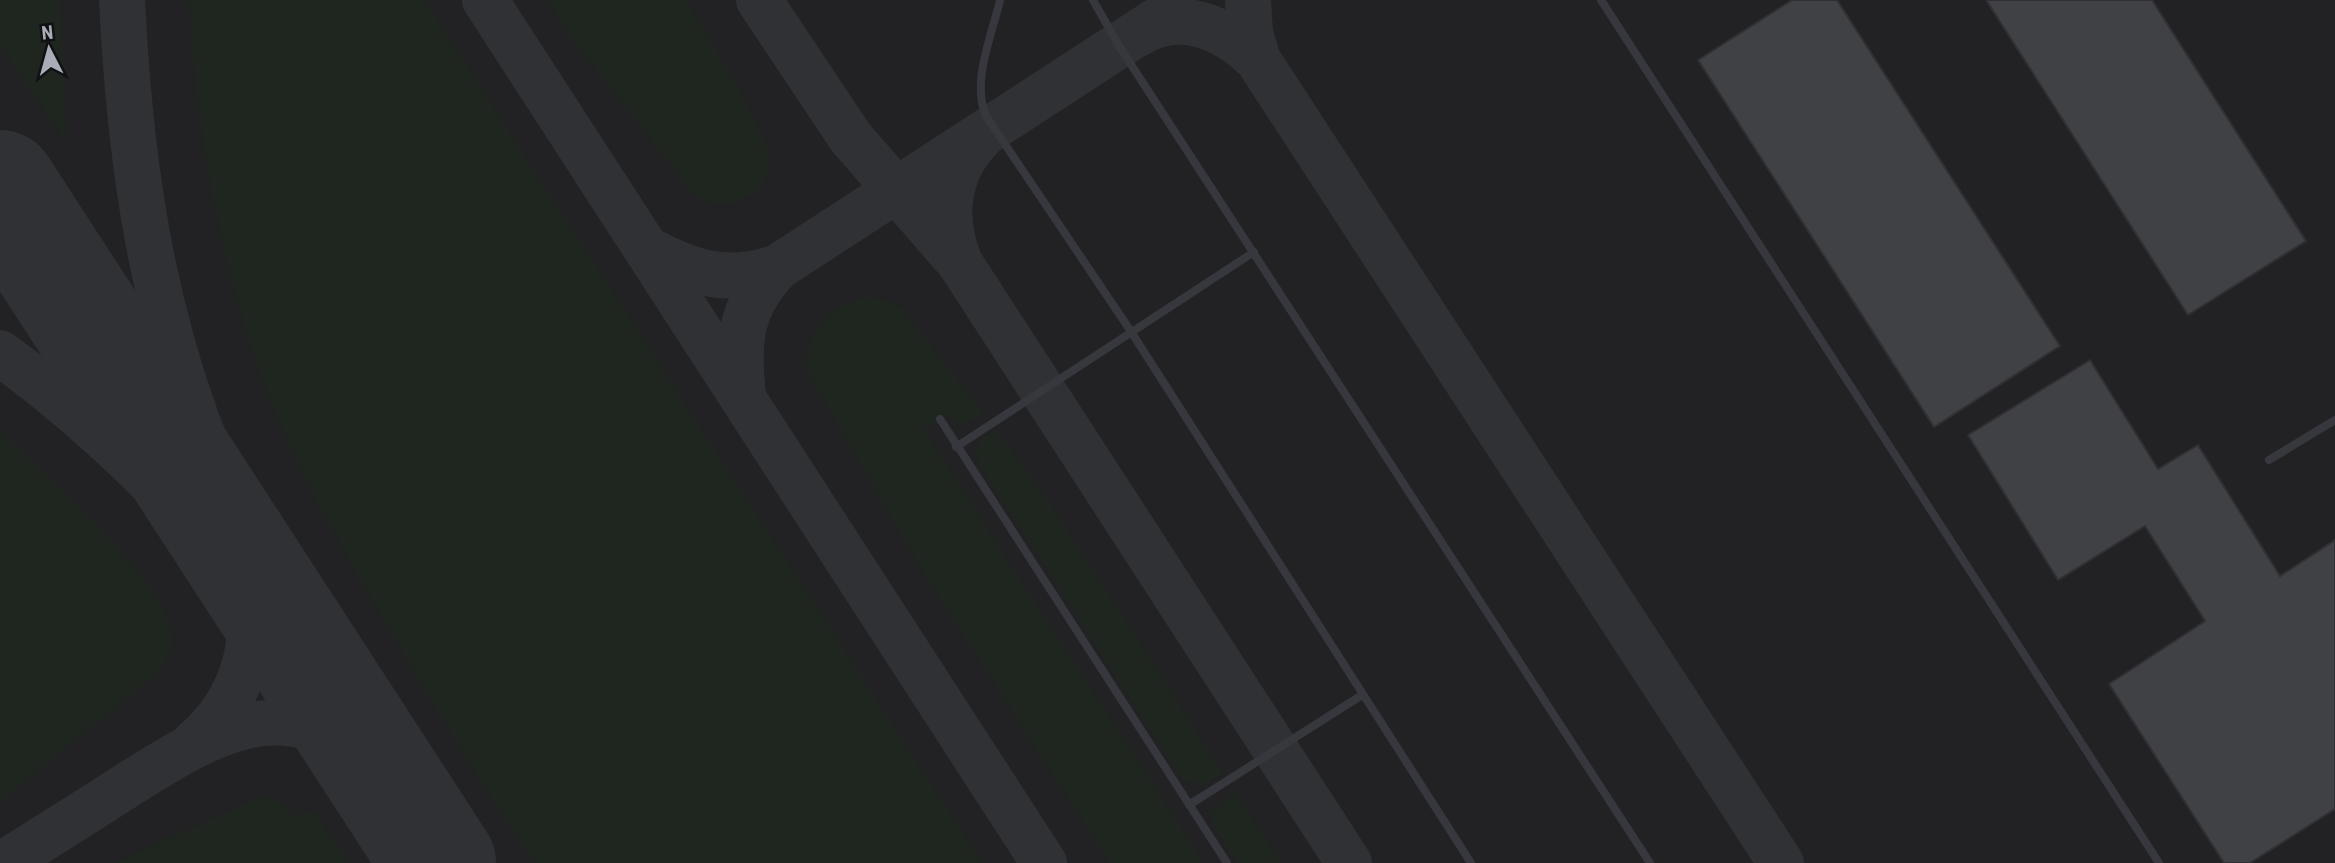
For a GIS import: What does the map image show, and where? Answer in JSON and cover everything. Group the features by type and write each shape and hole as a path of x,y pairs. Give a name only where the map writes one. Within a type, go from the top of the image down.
{"lane":[{"path":"1000,0 981,81 981,106 1130,330 1471,863"},
{"path":"1093,0 1119,46 1650,863"},
{"path":"1601,0 2160,863"},
{"path":"957,447 1130,330 1254,252"},
{"path":"940,419 1227,863"},
{"path":"2269,460 2335,420"},
{"path":"1189,805 1362,695"}],"shaded area":[{"path":"0,0 2335,0 2335,863 0,863"},
{"path":"0,0 60,0 67,134 63,137 0,45"},
{"path":"189,0 424,0 982,863 534,863 454,738 378,610 315,498 282,428 245,325 217,218 199,109"},
{"path":"547,0 686,0 759,128 769,167 759,188 744,199 724,204 712,203 694,195 571,37"},
{"path":"864,297 888,300 901,307 984,414 959,427 946,414 923,429 1204,863 1110,863 926,577 807,371 807,357 814,333 829,315"},
{"path":"995,429 1049,501 1224,774 1201,786 1183,780 980,466 976,455 979,442"},
{"path":"0,432 98,526 124,556 164,610 173,638 169,655 155,675 0,802"},
{"path":"1235,792 1281,863 1237,863 1213,825 1212,810"},
{"path":"258,797 282,802 296,818 313,810 349,863 116,863"}],"building":[{"path":"1792,0 1837,0 2060,346 1934,427 1698,60"},
{"path":"1986,0 2152,0 2306,241 2188,315"},
{"path":"2090,360 2158,469 2198,445 2280,576 2335,540 2335,809 2250,863 2224,863 2109,684 2205,621 2145,526 2058,580 1968,435"}],"taxiway":[{"path":"122,0 130,107 143,213 165,318 197,421 257,557 304,645 380,773"},
{"path":"485,0 1044,863"},
{"path":"759,0 851,138 960,263 1349,863"},
{"path":"1248,0 1250,33 1258,60"},
{"path":"647,249 679,264 711,274 743,275 778,267 1164,16"},
{"path":"1138,34 1170,22 1201,25 1232,39 1258,60 1781,863"},
{"path":"960,263 951,230 950,198 960,167 979,139"},
{"path":"743,397 741,343 748,312 755,297 778,267"},
{"path":"0,353 73,411 142,473 206,540 266,611"},
{"path":"195,742 226,707 244,666 251,622 246,576"},
{"path":"5,863 187,750 217,735 247,726 277,723 307,727 339,740 371,764"}],"runway":[{"path":"0,187 439,863"}]}
